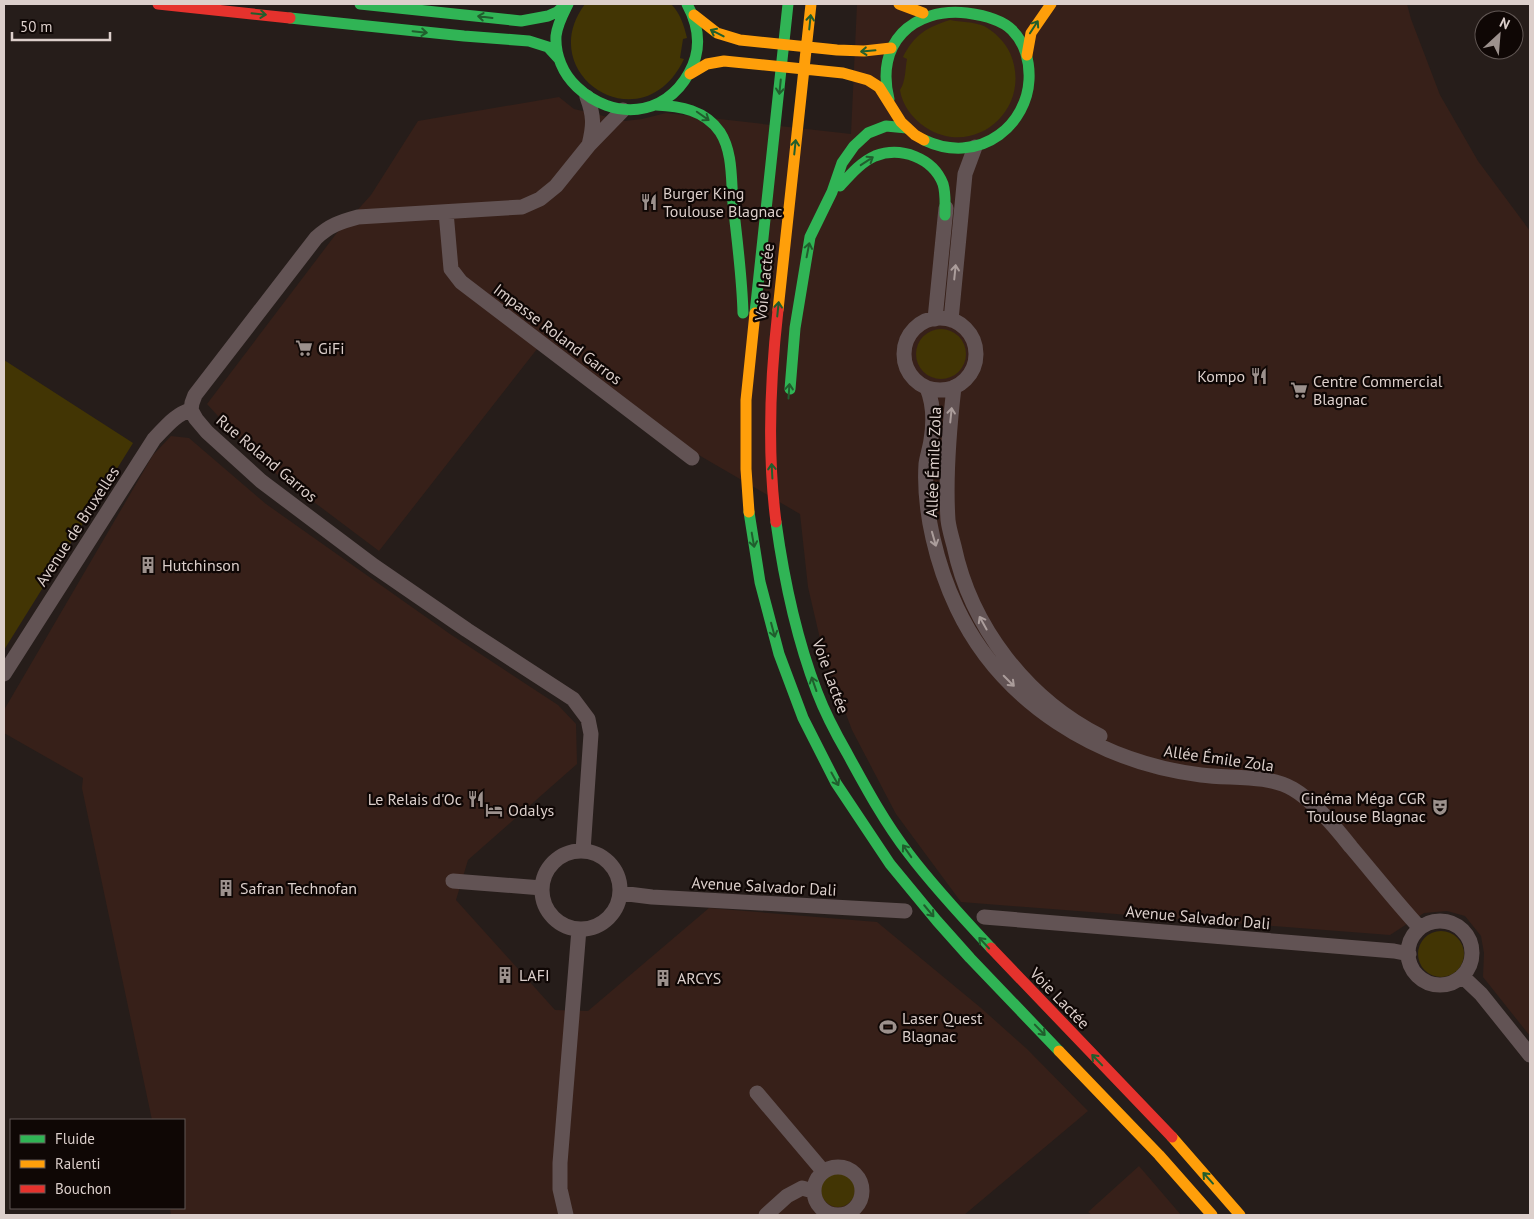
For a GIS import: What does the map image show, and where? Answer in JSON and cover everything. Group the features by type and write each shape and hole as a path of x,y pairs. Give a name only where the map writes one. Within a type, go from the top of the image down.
{"main road":[{"path":"158,4 529,41 548,47 559,59 569,78 587,97 601,105 623,110 642,109 656,105 675,93 690,74 698,51 698,32 694,15"},
{"path":"360,4 521,22 548,16 567,4"},
{"path":"559,59 556,36 567,4"},
{"path":"687,4 694,15 711,30 726,37 746,42 862,52 891,48"},
{"name":"Voie Lactée","path":"788,4 746,400 746,469 750,521 760,582 779,654 804,718 836,783 890,864 937,922 1153,1149 1212,1215"},
{"name":"Voie Lactée","path":"811,4 774,343 770,436 773,500 781,560 790,605 817,693 867,790 908,853 953,908 1176,1142 1240,1215"},
{"path":"899,4 922,13"},
{"path":"1027,55 1018,36 988,8 952,4 937,7 922,13 904,28 891,48 886,64 885,82 889,99 896,115 907,128 921,139 938,146 956,149 975,147 997,138 1014,122 1026,102 1030,78 1027,55 1028,40 1031,32 1050,4"},
{"path":"1005,22 1050,4"},
{"path":"690,74 707,64 724,61 843,73 875,83 889,99"},
{"path":"656,105 692,109 708,119 722,134 726,144 740,264 743,299 743,342 752,352"},
{"path":"789,396 802,280 811,235 831,194 842,164 858,140 870,131 882,127 901,126 907,128"},
{"path":"831,194 863,162 874,156 884,153 906,154 920,159 940,177 945,194 945,215"},
{"path":"827,686 840,719 834,729"}],"street":[{"path":"587,97 593,119 593,130 589,145"},
{"path":"191,410 195,396 316,238 327,227 358,217 522,207 540,199 556,186 589,145 623,110"},
{"path":"935,319 950,180 938,146"},
{"path":"951,320 965,174 975,147"},
{"name":"Impasse Roland Garros","path":"446,212 451,269 461,282 692,458"},
{"path":"935,319 951,320 970,335 975,349 971,372 954,387 945,390 927,388 912,377 907,369 904,360 906,341 918,326 935,319"},
{"name":"Allée Émile Zola","path":"954,387 948,440 948,522 956,559 968,594 985,628 1017,670 1036,690 1066,716 1112,742 1139,754 1174,762 1215,768 1266,772 1292,779 1303,785 1321,804 1327,818"},
{"name":"Allée Émile Zola","path":"927,388 934,410 932,438 926,463 931,528 946,582 957,608 982,654 1033,705 1055,722 1094,745 1131,760 1165,770 1202,775 1253,778 1277,783 1300,793 1327,818 1420,928"},
{"name":"Avenue de Bruxelles","path":"4,674 154,440 183,412 191,410"},
{"name":"Rue Roland Garros","path":"191,410 207,432 261,481 374,566 467,630 573,699 588,719 591,734 583,851"},
{"path":"946,582 951,582 968,594"},
{"name":"Allée Émile Zola","path":"982,654 991,649 1017,670"},
{"path":"583,851 598,855 610,865 618,878 620,893 616,908 606,920 594,927 579,929 564,925 552,916 544,903 542,888 548,868 555,861 564,855 583,851"},
{"path":"453,881 542,888"},
{"name":"Avenue Salvador Dali","path":"620,893 652,897 905,911"},
{"name":"Avenue Salvador Dali","path":"984,918 1394,951 1409,954"},
{"path":"1445,922 1453,924 1467,935 1471,945 1472,956 1469,967 1455,982 1437,985 1421,978 1414,971 1410,963 1410,945 1420,928 1428,924 1445,922"},
{"path":"566,1215 560,1189 560,1163 579,929"},
{"path":"1462,976 1481,994 1530,1055"},
{"path":"757,1093 823,1171"},
{"path":"835,1166 848,1169 858,1177 862,1190 856,1212 841,1215 828,1213 817,1204 813,1191 816,1180 823,1171 835,1166"},
{"path":"766,1215 787,1196 802,1188 813,1191"}],"shaded area":[{"path":"585,4 671,4 677,11 687,38 683,39 680,58 684,59 666,85 644,97 621,99 599,91 582,76 572,55 572,30"},
{"path":"857,4 1407,4 1440,95 1478,161 1530,231 1530,1036 1483,977 1484,953 1481,936 1465,916 1447,911 1424,913 1390,935 961,902 896,814 852,730 824,656 808,587 800,514 697,454 537,349 379,551 258,460 207,404 336,234 371,195 418,121 559,97 574,109 625,121 666,113 851,134"},
{"path":"950,20 984,26 992,31 1008,49 1015,73 1014,92 1007,109 995,123 980,133 963,137 944,136 925,127 912,116 901,96 900,90 907,59 903,57 907,49 922,33"},
{"path":"941,329 955,333 962,340 966,354 962,368 955,375 941,379 927,375 920,368 916,354 920,340 927,333"},
{"path":"4,360 133,443 4,650"},
{"path":"171,436 189,438 266,504 450,634 558,705 576,724 577,764 468,860 456,900 555,1010 588,1011 709,908 877,922 981,1008 1027,1049 1088,1111 964,1215 171,1215 170,1209 185,1209 185,1119 152,1119 82,788 83,778 4,733 4,710 153,455"},
{"path":"1437,931 1445,931 1454,935 1460,941 1464,954 1460,967 1454,973 1445,977 1437,977 1428,973 1422,967 1418,958 1418,950 1422,941 1428,935"},
{"path":"1139,1166 1181,1215 1092,1215 1088,1212"},
{"path":"838,1173 850,1178 855,1190 850,1202 838,1207 826,1202 821,1190 826,1178"}],"traffic: fast":[{"path":"360,4 521,21 548,16 557,12 566,4"},
{"path":"568,4 556,36 557,50 564,70 572,82 591,98 606,105 622,109 638,109 653,106 666,99 679,88 689,73 696,56 697,38 694,21 687,4"},
{"path":"755,313 788,4"},
{"path":"889,99 886,79 888,62 893,46 902,33 914,23 930,16 947,13 967,13 997,20 1008,26 1017,35 1026,53 1029,66 1029,80 1024,103 1011,124 999,135 972,147 943,147 924,140"},
{"path":"290,18 529,41 548,47 559,59"},
{"path":"656,105 683,108 699,114 714,125 724,140 731,166 743,313"},
{"path":"790,389 795,328 810,237 832,192 842,163 854,146 868,133 886,126 907,128"},
{"path":"840,186 860,165 875,156 895,152 905,154 924,161 938,175 944,188 945,215"},
{"path":"749,512 760,582 779,654 803,718 836,783 890,864 937,921 1059,1051"},
{"path":"776,522 787,587 797,629 817,692 831,723 884,818 900,842 959,914 991,948"}],"traffic: slow":[{"path":"778,310 811,4"},
{"path":"899,4 923,13"},
{"path":"1027,55 1031,33 1051,4"},
{"path":"694,15 717,33 740,40 837,50 864,51 891,48"},
{"path":"690,74 707,64 724,61 843,73 868,80 879,87 901,122 915,135 924,140"},
{"path":"749,512 746,469 746,400 755,313"},
{"path":"1059,1051 1159,1155 1212,1215"},
{"path":"1172,1137 1240,1215"}],"traffic: jam":[{"path":"158,4 290,18"},
{"path":"776,522 771,469 771,416 778,310"},
{"path":"991,948 1172,1137"}],"place":[{"name":"Burger King Toulouse Blagnac","path":"649,202"},
{"name":"GiFi","path":"304,348"},
{"name":"Kompo","path":"1259,376"},
{"name":"Centre Commercial Blagnac","path":"1299,390"},
{"name":"Hutchinson","path":"148,565"},
{"name":"Le Relais d'Oc","path":"476,799"},
{"name":"Cinéma Méga CGR Toulouse Blagnac","path":"1440,807"},
{"name":"Odalys","path":"494,810"},
{"name":"Safran Technofan","path":"226,888"},
{"name":"LAFI","path":"505,975"},
{"name":"ARCYS","path":"663,978"},
{"name":"Laser Quest Blagnac","path":"888,1027"}]}
